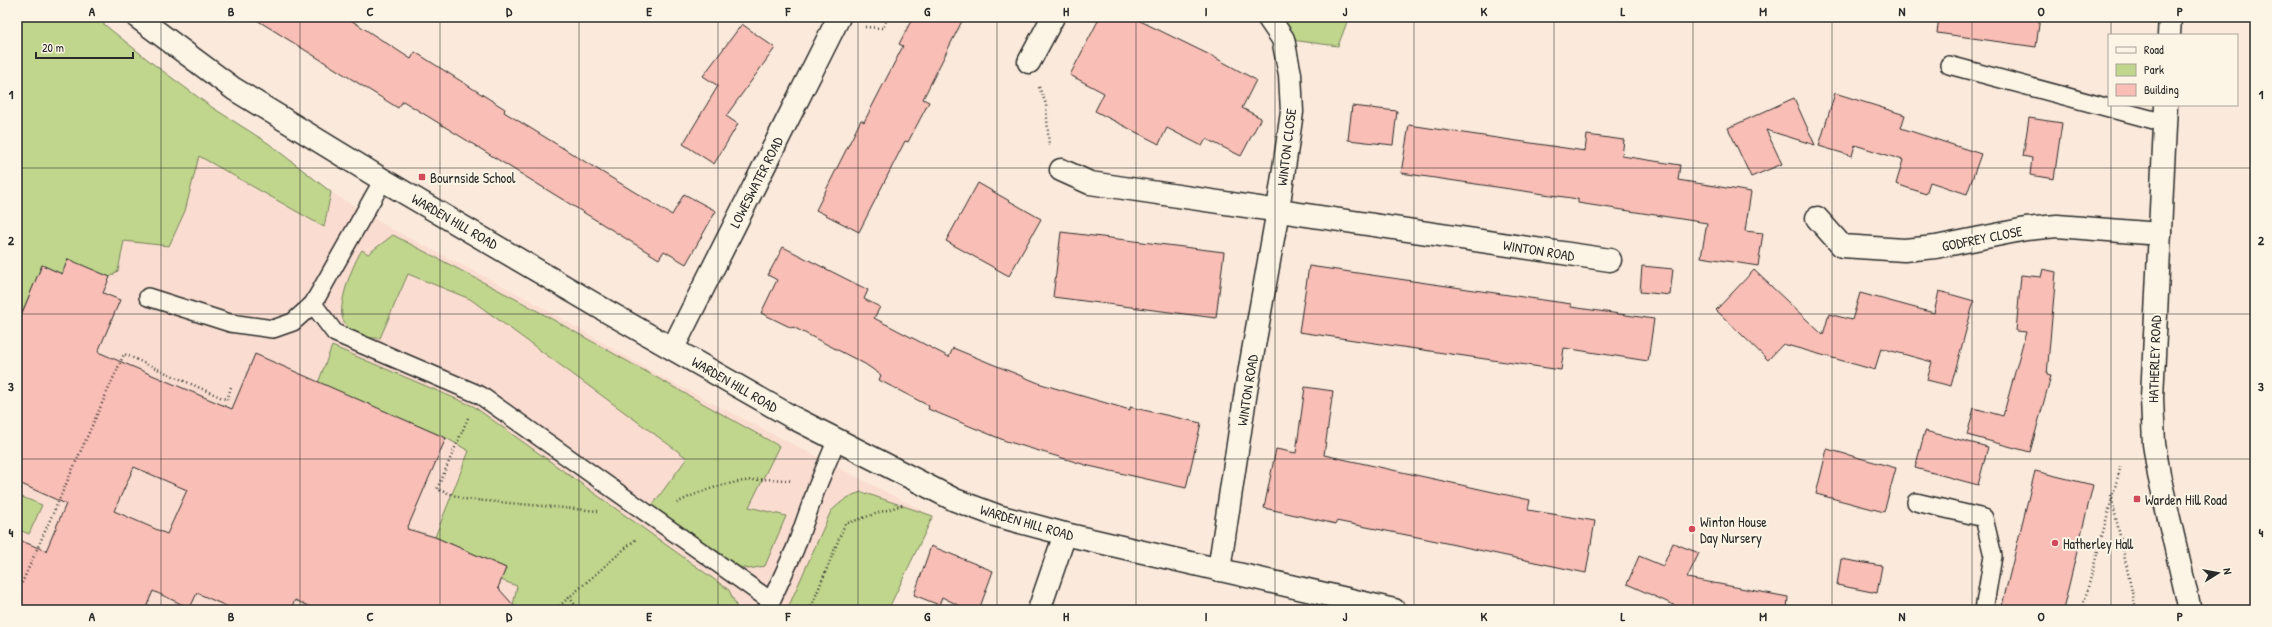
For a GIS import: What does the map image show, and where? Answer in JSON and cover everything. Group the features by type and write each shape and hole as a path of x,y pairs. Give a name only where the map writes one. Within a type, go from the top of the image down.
{"street":[{"name":"WARDEN HILL ROAD","path":"137,17 234,89 383,180 600,308 673,348 792,417 955,500 998,516 1065,534 1394,610"},
{"name":"LOWESWATER ROAD","path":"673,348 839,17"},
{"path":"1029,62 1053,17"},
{"name":"WINTON CLOSE","path":"1268,17 1283,40 1290,82 1292,112 1278,210"},
{"path":"2169,34 2170,17"},
{"name":"HATHERLEY ROAD","path":"2165,114 2152,398 2154,444 2164,501 2190,610"},
{"name":"WINTON ROAD","path":"1061,170 1090,183 1610,260"},
{"name":"WINTON ROAD","path":"1219,570 1246,391 1278,210"},
{"name":"GODFREY CLOSE","path":"1817,218 1842,246 1904,250 1936,247 2026,230 2057,226 2160,234"},
{"path":"1039,610 1065,534"}],"lane":[{"path":"1949,65 2108,101"},
{"path":"2130,106 2165,114"},
{"path":"148,297 230,323 273,329 293,322 313,304 383,180"},
{"path":"313,304 335,332 480,395 769,606 795,549 817,487 837,439"},
{"path":"1916,502 1984,518 1993,556 1984,610"}],"path":[{"path":"860,24 866,27 883,28 888,17"},
{"path":"1029,62 1046,104 1047,143 1061,170"},
{"path":"17,594 124,354 227,400 231,387"},
{"path":"470,413 437,489 464,499 604,510"},
{"path":"2082,610 2111,495 2121,465"},
{"path":"810,610 845,524 910,502 921,483"},
{"path":"2111,495 2136,610"},
{"path":"569,597 579,610"},
{"path":"2132,610 2135,604"}],"shaded area":[{"path":"17,17 95,17 152,63 210,106 268,143 331,192 390,228 528,299 660,376 933,516 888,610 17,610"}],"green space":[{"path":"17,17 95,17 152,63 210,106 268,143 331,192 324,227 199,156 185,211 169,246 124,241 118,271 110,277 68,260 62,274 42,265 17,325"},
{"path":"1268,17 1349,17 1338,46 1283,39"},
{"path":"393,235 525,304 779,446 749,507 786,516 765,566 749,569 735,566 651,507 687,458 470,299 408,274 380,338 363,338 351,333 343,320 342,309 348,282 358,256 362,250 368,254"},
{"path":"332,346 473,406 729,590 738,610 518,610 513,605 517,586 501,580 506,568 435,537 469,451 446,438 318,383"},
{"path":"862,492 933,516 888,610 787,610 831,511 849,497"},
{"path":"17,495 42,505 29,534 17,529"}],"building":[{"path":"252,17 346,17 411,59 415,52 505,109 504,112 672,215 684,194 716,211 686,264 664,251 659,259 403,101 398,108"},
{"path":"913,17 964,17 923,99 929,102 908,142 905,141 859,232 816,210 861,120 864,122 903,46 899,44"},
{"path":"1100,17 1132,17 1212,56 1256,80 1242,108 1261,118 1241,156 1206,139 1202,146 1167,128 1159,144 1095,111 1104,93 1070,75"},
{"path":"1939,17 2040,17 2036,47 1937,33"},
{"path":"742,24 775,48 726,116 738,124 714,164 683,144 718,86 703,76"},
{"path":"1835,93 1905,115 1901,128 1981,154 1967,194 1930,182 1926,194 1896,184 1903,160 1855,145 1852,156 1819,146"},
{"path":"1794,98 1815,145 1766,130 1782,164 1751,177 1728,128"},
{"path":"1352,106 1397,111 1393,145 1348,140"},
{"path":"2029,118 2062,123 2054,179 2030,175 2032,158 2023,156"},
{"path":"1409,125 1585,151 1587,135 1624,140 1622,156 1680,165 1678,180 1751,192 1745,231 1763,233 1758,266 1701,257 1707,223 1578,203 1578,199 1401,173"},
{"path":"978,183 1041,219 1009,276 946,241"},
{"path":"1061,232 1224,252 1216,318 1053,297"},
{"path":"783,247 868,290 864,299 880,307 874,318 949,357 953,348 1041,384 1130,410 1130,407 1201,423 1186,488 1089,466 1006,441 928,409 929,406 879,380 881,375 865,364 793,327 792,328 761,313 777,280 768,275"},
{"path":"68,259 110,277 103,293 120,300 98,352 232,409 255,354 446,438 407,529 435,537 506,568 498,588 518,610 317,610 295,600 290,610 235,610 197,593 190,608 153,591 145,610 17,610 17,539 46,551 66,504 17,482 17,325 42,265 62,274","holes":["134,467 187,490 167,534 114,511"]},
{"path":"1309,266 1571,304 1571,307 1654,319 1648,361 1564,348 1561,370 1299,332"},
{"path":"1642,266 1673,269 1670,295 1640,292"},
{"path":"2043,269 2056,272 2047,375 2051,376 2030,452 1967,435 1974,408 2003,416 2026,332 2016,331 2021,275 2041,277"},
{"path":"1754,270 1823,335 1829,314 1852,320 1860,293 1934,313 1939,291 1974,301 1951,386 1927,380 1932,362 1881,348 1875,370 1783,344 1768,360 1716,310"},
{"path":"1305,387 1333,391 1324,455 1530,500 1528,510 1595,521 1586,573 1427,539 1336,521 1336,524 1264,508 1276,449 1296,453"},
{"path":"1925,431 1988,447 1978,485 1915,468"},
{"path":"1827,449 1896,468 1884,512 1816,494"},
{"name":"Hatherley Hall","path":"2035,471 2093,485 2063,610 2001,610"},
{"path":"1673,543 1699,553 1687,578 1788,597 1787,610 1685,610 1627,584 1639,556 1663,566"},
{"path":"931,546 993,571 979,610 968,610 942,597 939,605 914,595"},
{"path":"1841,559 1882,566 1877,593 1837,585"}],"place":[{"name":"Bournside School","path":"422,177"},
{"name":"Warden Hill Road","path":"2137,499"},
{"name":"Winton House Day Nursery","path":"1692,529"},
{"name":"Hatherley Hall","path":"2055,543"}]}
